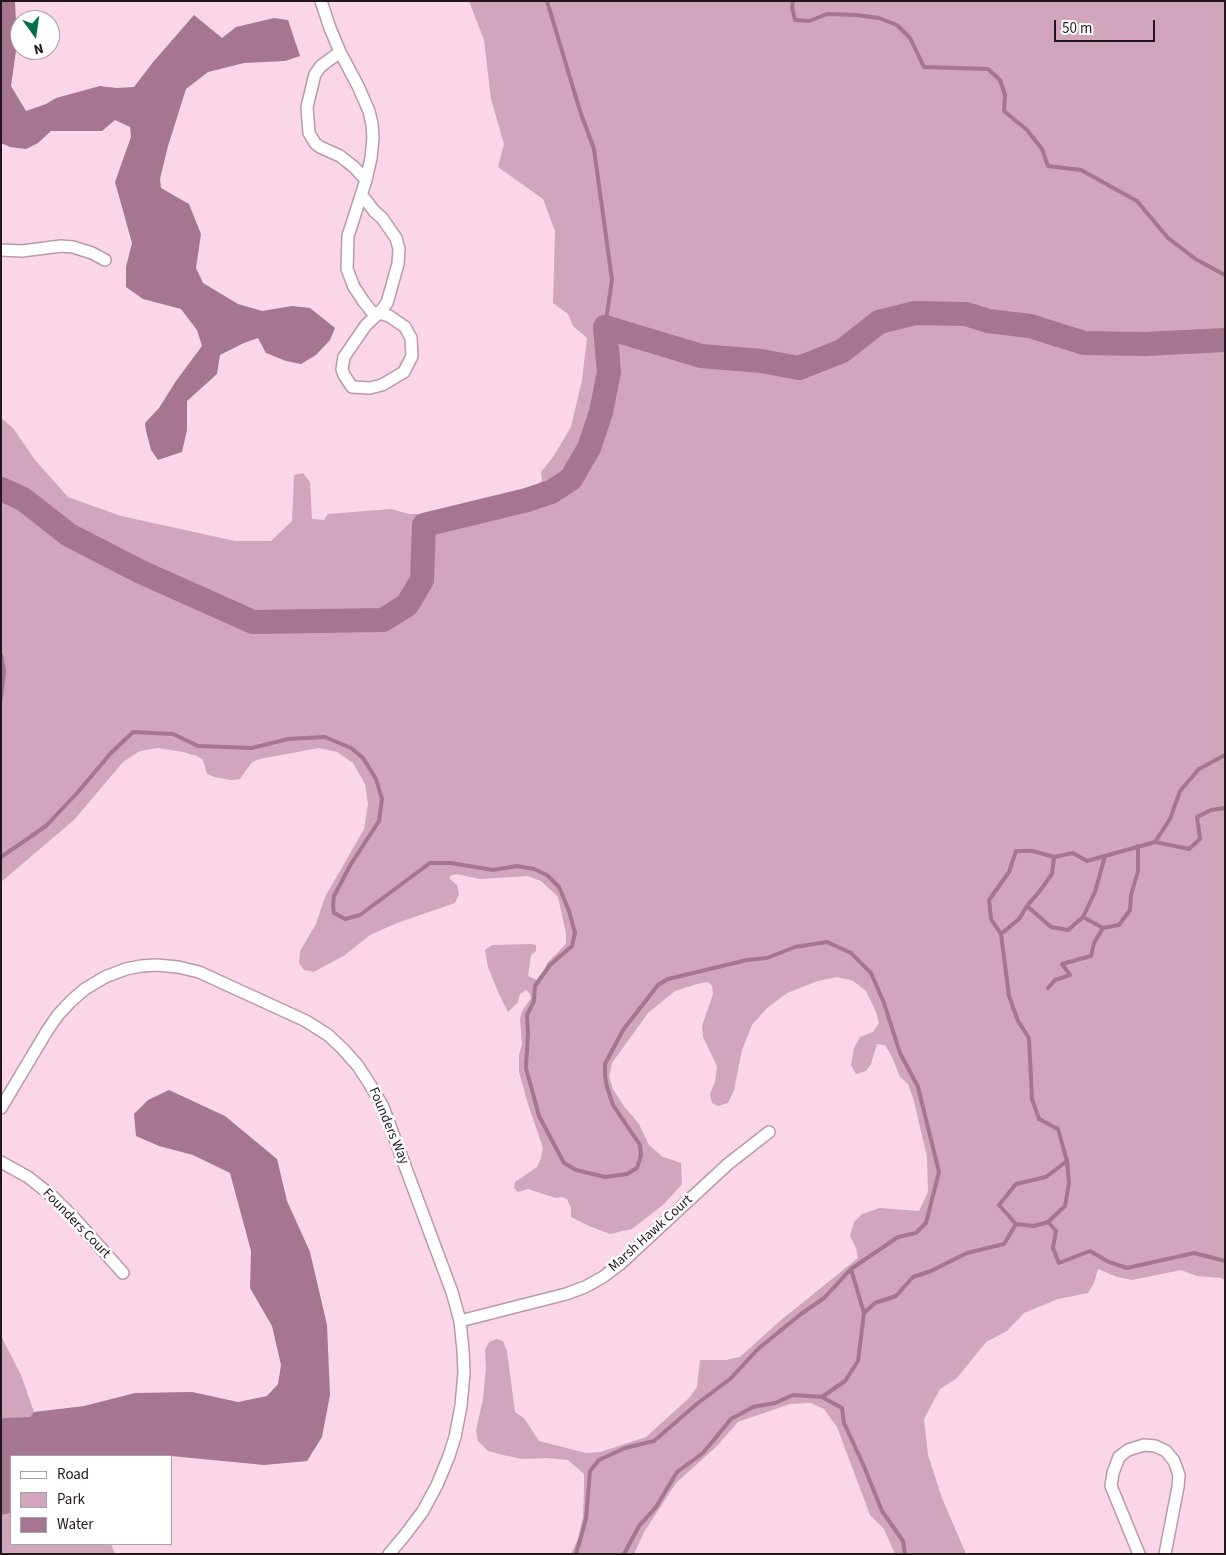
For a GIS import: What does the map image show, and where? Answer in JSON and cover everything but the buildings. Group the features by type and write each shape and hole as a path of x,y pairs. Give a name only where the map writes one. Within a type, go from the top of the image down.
{"street":[{"path":"321,1 340,52 369,111 372,124 372,151 366,180 354,212 348,236 347,269 354,287 372,312 379,314 389,316 405,327 411,338 412,356 404,372 370,388 352,387 342,369 344,357 366,325 379,314 388,303 398,264 399,249 396,238 382,218 365,199 360,198"},
{"path":"340,52 321,66 315,74 307,107 309,133 315,143 347,161 366,180"},
{"path":"1,250 22,251 61,246 73,247 92,253 105,260"},
{"name":"Founders Way","path":"1,1108 58,1015 71,1001 104,977 126,969 156,965 178,967 199,972 306,1021 328,1035 358,1066 382,1107 452,1292 460,1321 464,1350 461,1406 455,1437 437,1486 422,1511 389,1554"},
{"name":"Marsh Hawk Court","path":"460,1321 566,1294 585,1287 603,1276 620,1264 728,1164 769,1132"},
{"name":"Founders Court","path":"1,1162 28,1177 52,1196 123,1273"},
{"path":"1139,1554 1111,1486 1113,1473 1119,1457 1128,1450 1144,1445 1155,1446 1166,1451 1174,1461 1179,1474 1165,1554"}],"green space":[{"path":"469,1 1225,1 1225,1280 1197,1276 1181,1270 1132,1280 1117,1277 1098,1269 1094,1283 1088,1293 1058,1299 1024,1313 1007,1331 986,1342 957,1378 940,1389 924,1419 928,1455 942,1498 966,1554 895,1554 884,1529 870,1515 837,1427 824,1409 811,1403 790,1404 738,1422 716,1447 676,1483 644,1532 634,1554 571,1554 578,1539 583,1516 584,1474 568,1460 547,1458 522,1459 488,1451 478,1441 476,1431 483,1399 486,1368 485,1350 489,1342 497,1339 503,1341 507,1351 515,1412 524,1418 539,1441 586,1453 600,1452 646,1437 689,1398 697,1387 700,1360 726,1360 740,1357 781,1320 858,1258 856,1248 850,1236 854,1222 862,1214 880,1208 919,1211 928,1192 927,1157 914,1101 908,1084 900,1077 885,1045 877,1044 871,1064 866,1071 856,1074 851,1065 854,1048 860,1037 873,1032 879,1023 866,991 853,981 837,977 818,981 787,993 767,1008 752,1025 742,1050 734,1090 728,1103 718,1106 712,1103 710,1094 715,1082 717,1066 703,1037 702,1026 713,994 712,986 708,982 675,991 648,1013 612,1063 609,1077 613,1089 623,1105 639,1124 649,1145 663,1157 681,1163 682,1184 664,1204 632,1229 610,1234 571,1217 571,1208 567,1199 562,1197 556,1198 528,1189 518,1192 514,1188 515,1182 537,1167 543,1148 519,1072 519,1055 522,1044 520,1019 522,1011 531,998 526,990 520,994 518,1002 508,1012 488,967 485,950 492,945 536,945 536,951 531,955 528,976 537,980 545,970 547,963 566,944 566,934 558,897 541,881 528,876 480,879 456,874 450,876 450,879 457,885 459,894 455,903 397,923 370,935 345,955 314,972 304,970 299,963 300,951 316,924 325,897 364,829 368,804 365,784 353,763 337,752 319,748 260,759 252,762 240,779 231,780 207,774 203,760 197,756 158,748 140,751 123,762 74,820 1,882 1,418 13,428 35,460 68,497 121,516 235,541 271,541 292,521 294,475 303,473 310,482 312,519 324,520 328,514 391,509 409,514 424,514 456,507 461,510 520,495 542,481 541,472 553,457 571,427 582,380 587,338 573,326 568,314 553,303 555,231 543,199 498,167 504,144 491,99 484,40"},
{"path":"1,1336 21,1375 34,1412 30,1417 1,1419"},
{"path":"10,1513 10,1545 111,1545 115,1554 1,1554 1,1515"}],"water":[{"path":"1,1 15,1 15,10 10,10 10,60 15,60 11,86 26,111 46,104 56,98 100,86 134,87 194,15 222,38 236,27 274,18 288,20 300,56 285,61 244,63 208,72 186,89 168,146 160,179 161,188 189,204 201,234 196,268 203,283 238,304 262,311 292,306 310,308 335,328 330,340 316,355 301,364 286,361 266,353 258,338 220,355 217,374 187,401 187,430 182,452 158,460 151,450 145,423 159,408 202,346 197,330 181,309 143,299 126,287 126,267 132,243 115,182 131,137 130,127 115,120 102,131 51,131 38,143 26,149 10,147 1,143"},
{"path":"169,1090 225,1116 277,1159 287,1201 310,1252 327,1325 330,1395 322,1437 307,1461 264,1465 172,1455 10,1455 10,1513 1,1515 1,1419 30,1417 34,1412 84,1406 135,1393 192,1392 238,1402 267,1396 278,1384 281,1365 272,1326 250,1288 251,1251 230,1173 193,1155 159,1146 136,1136 134,1114 148,1100"}],"waterway":[{"path":"547,1 580,111 594,149 612,280 605,327"},
{"path":"793,1 792,7 795,20 809,21 827,14 856,15 879,18 897,25 910,38 924,67 988,69 1000,80 1005,95 1004,111 1027,130 1042,149 1048,166 1081,170 1137,201 1168,238 1197,260 1225,275"},
{"path":"1,489 23,499 69,535 141,572 253,622 383,620 407,605 422,580 424,525 527,500 551,492 571,479 589,448 601,412 609,372 605,327 701,356 761,361 799,368 842,351 879,322 915,313 966,314 988,321 1030,326 1084,343 1145,344 1225,340"},
{"path":"1,655 4,671 1,698"},
{"path":"1,857 46,826 111,753 133,732 173,734 198,746 252,748 288,739 325,737 351,748 363,758 376,779 382,799 379,821 351,864 334,896 334,913 345,919 360,915 430,863 451,863 493,870 517,866 534,869 547,875 559,887 569,911 575,933 572,946 550,965 535,986 534,1001 527,1015 526,1068 539,1116 564,1163 576,1170 605,1177 627,1174 637,1168 641,1155 640,1145 613,1105 607,1087 605,1064 623,1030 658,985 668,979 747,960 767,958 795,947 827,942 851,953 871,973 884,1003 900,1053 918,1087 939,1172 926,1223 916,1233 898,1237 851,1269 824,1298 758,1349 730,1379 698,1403 654,1441 625,1448 599,1460 590,1471 586,1519 576,1554"},
{"path":"822,1397 845,1381 858,1361 864,1313 875,1303 896,1296 913,1277 931,1271 967,1253 1004,1244 1016,1224 999,1205 1016,1184 1046,1177 1067,1161 1058,1129 1039,1119 1032,1099 1029,1038 1018,1021 1009,996 1001,934 991,919 989,900 1009,872 1016,851 1033,851 1054,857 1073,853 1087,861 1155,842 1170,819 1180,791 1199,769 1225,755"},
{"path":"1155,842 1189,849 1200,839 1197,817 1211,810 1225,808"},
{"path":"1083,917 1103,928 1119,925 1130,910 1131,895 1138,871 1138,846"},
{"path":"1027,906 1051,927 1068,930 1083,917 1095,892 1105,856"},
{"path":"1001,934 1019,919 1052,874 1054,857"},
{"path":"1048,988 1055,980 1070,975 1062,964 1091,956 1094,943 1103,928"},
{"path":"1016,1224 1034,1226 1048,1222 1065,1206 1069,1183 1067,1161"},
{"path":"1048,1222 1056,1231 1053,1248 1059,1263 1090,1251 1109,1262 1127,1268 1194,1253 1225,1261"},
{"path":"851,1269 864,1313"},
{"path":"624,1554 639,1526 656,1507 677,1472 703,1453 731,1419 753,1407 775,1403 793,1395 822,1397 842,1408 844,1423 882,1511 903,1541 905,1554"}]}
